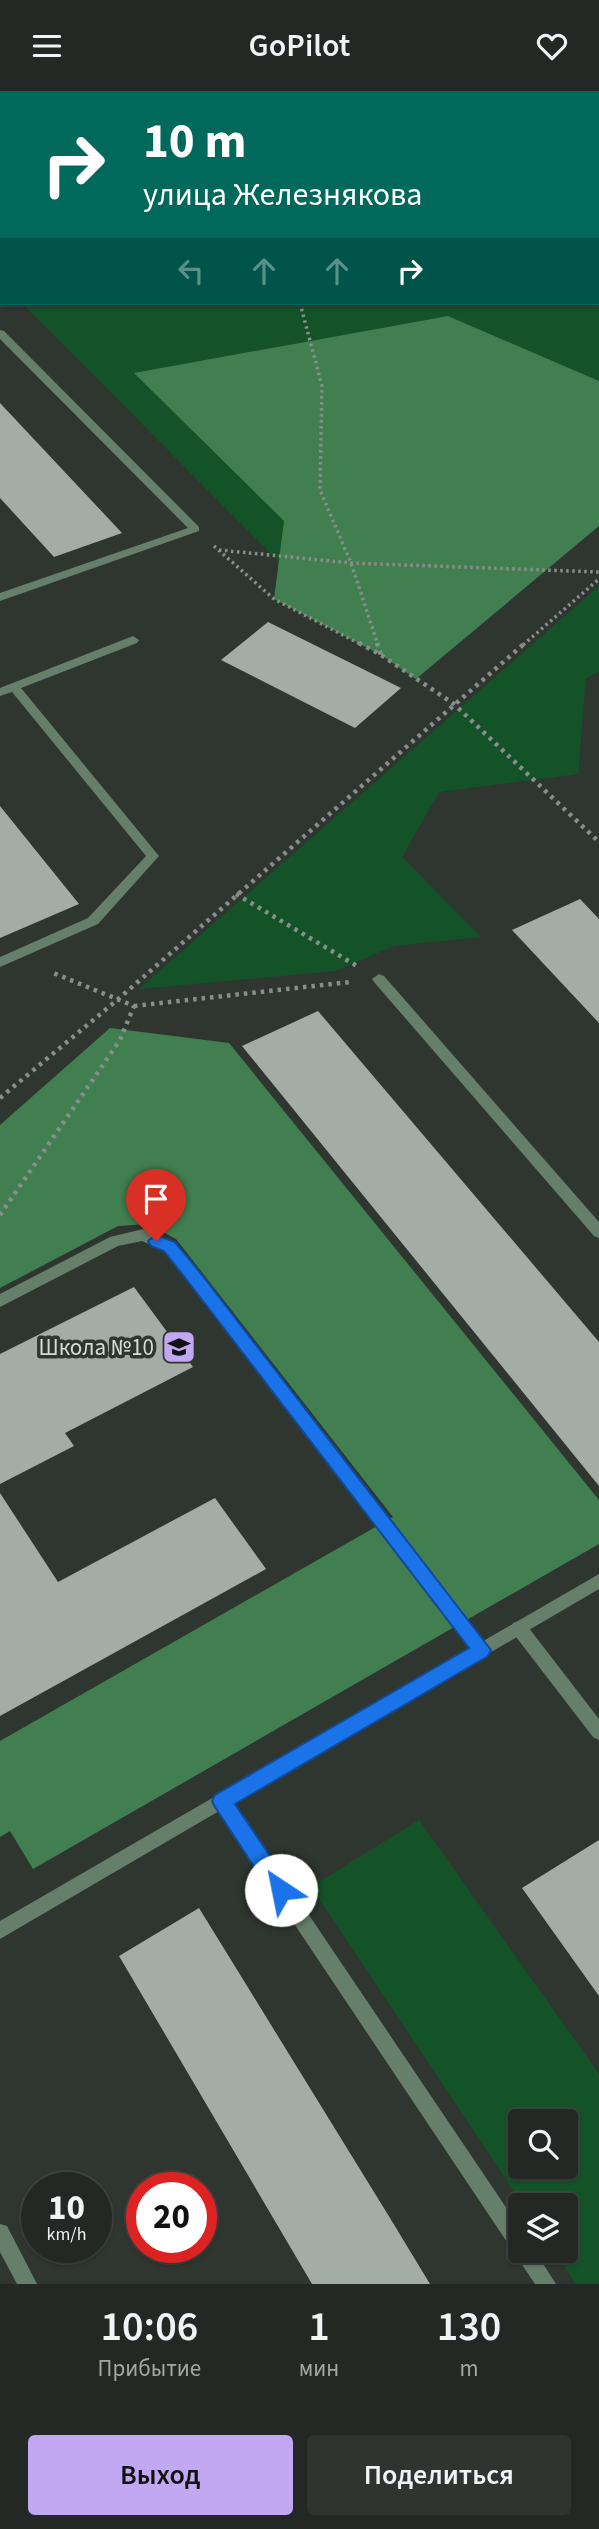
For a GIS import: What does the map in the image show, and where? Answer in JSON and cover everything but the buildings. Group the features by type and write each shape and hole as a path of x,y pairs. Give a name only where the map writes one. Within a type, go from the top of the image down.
{"street":[{"path":"0,333 195,529 0,597"},
{"path":"0,692 134,640"},
{"path":"0,962 93,921 153,856 14,687"},
{"path":"379,979 599,1231"},
{"path":"0,1301 115,1241 144,1235 170,1247 481,1650"},
{"path":"0,1931 599,1581"},
{"path":"519,1628 599,1731"},
{"path":"222,1801 508,2227"},
{"path":"0,2234 27,2284"},
{"path":"531,2263 546,2284"}],"path":[{"path":"301,305 322,386 320,490 351,563 381,655"},
{"path":"195,529 274,599 381,655 454,704 599,842"},
{"path":"218,550 351,563 599,572"},
{"path":"0,1098 599,579"},
{"path":"236,894 379,979"},
{"path":"14,956 134,1006 379,979"},
{"path":"0,1215 120,1040 134,1006"}],"green space":[{"path":"24,305 599,305 599,381 448,316 135,373 284,521 279,562"},
{"path":"448,316 599,381 599,526 416,679 381,655 274,599 284,521 134,373"},
{"path":"599,586 599,672 586,678 578,774 439,792 402,857 481,937 394,946 335,971 139,989"},
{"path":"110,1028 229,1043 599,1500 599,1544 33,1869 10,1831 0,1837 0,1741 393,1517 176,1239 148,1224 118,1226 0,1288 0,1125"},
{"path":"419,1820 599,2074 599,2284 576,2284 562,2263 578,2263 578,2193 515,2193 311,1887"}],"place":[{"name":"Школа №10","path":"179,1347"}],"route":[{"path":"156,1241 170,1247 196,1279 481,1650 222,1801 281,1890"}]}
